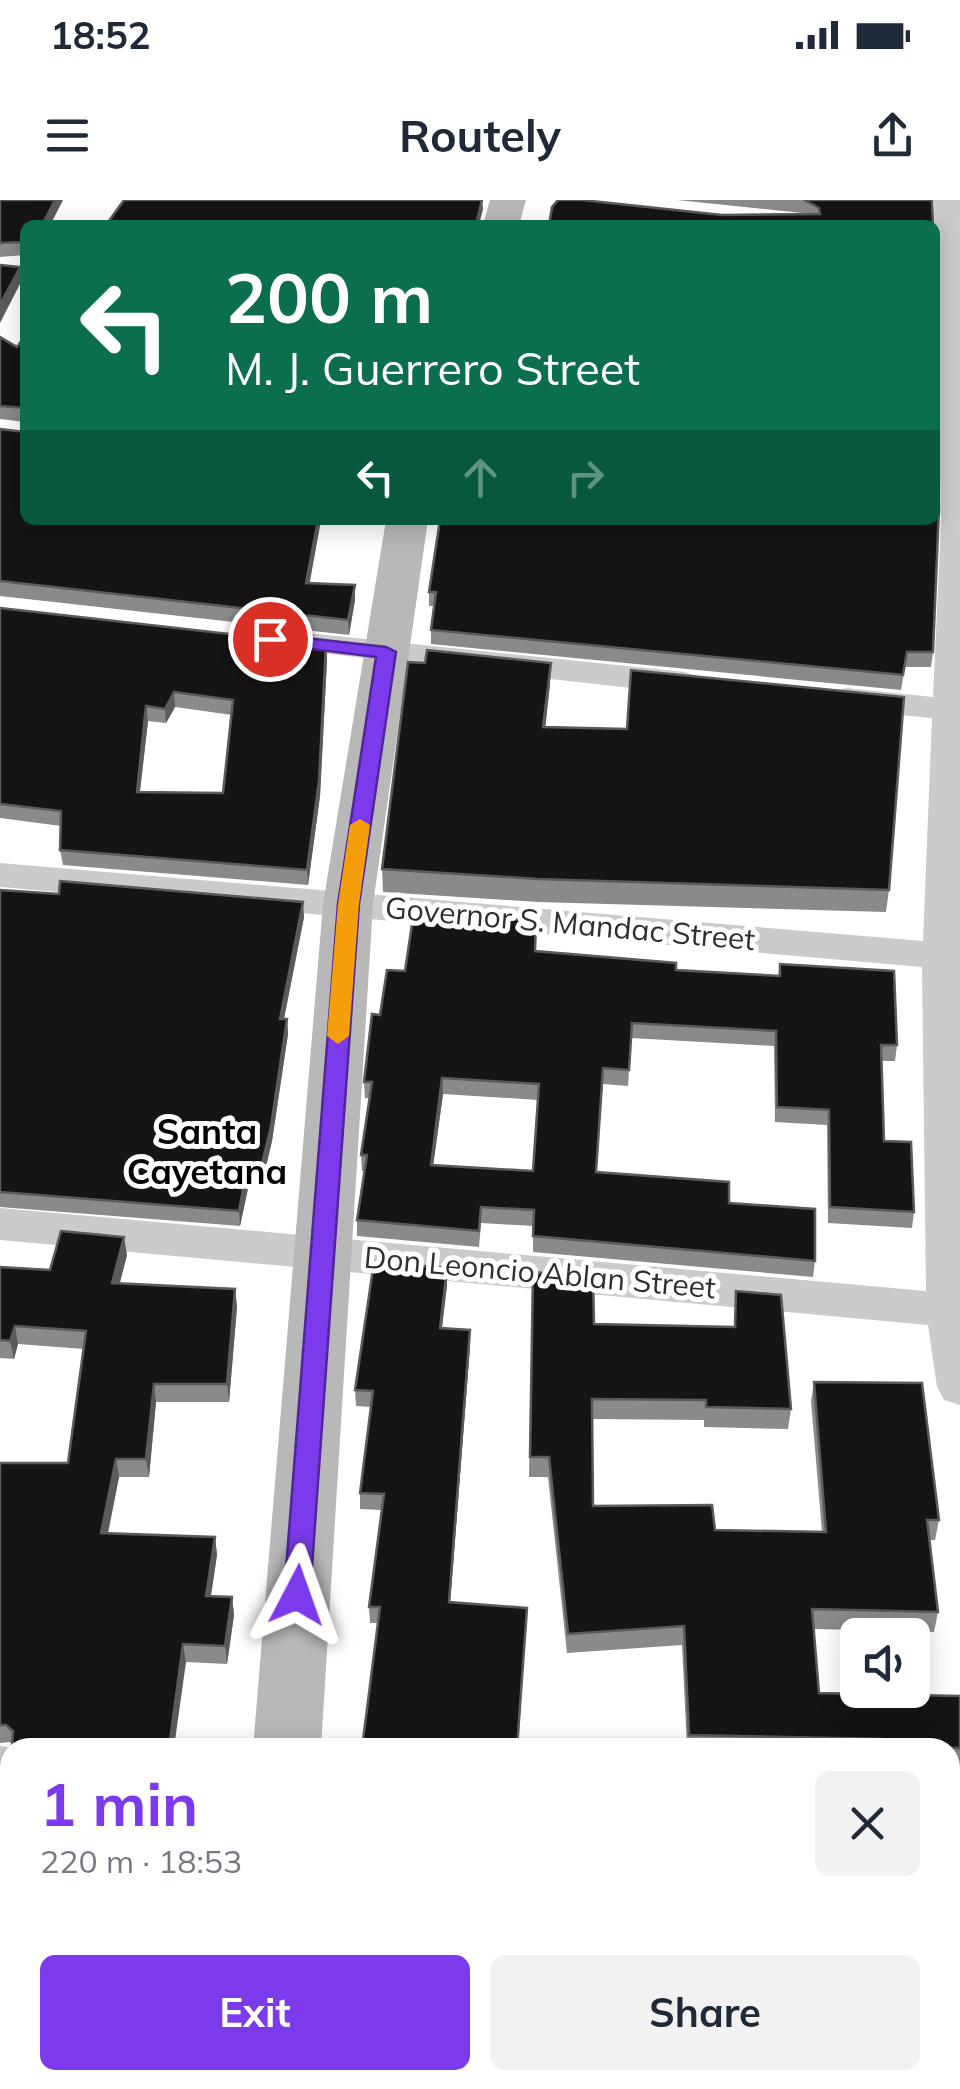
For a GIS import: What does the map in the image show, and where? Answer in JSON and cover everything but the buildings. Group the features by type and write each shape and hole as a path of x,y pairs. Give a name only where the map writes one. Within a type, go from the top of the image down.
{"main road":[{"path":"288,1738 348,904 406,525"}],"street":[{"path":"948,200 950,522 956,710 951,956 955,1310 960,1386"},
{"path":"232,635 727,688"},
{"path":"804,695 956,710"},
{"name":"Governor S. Mandac Street","path":"0,876 951,956"},
{"name":"Don Leoncio Ablan Street","path":"0,1224 955,1310"}],"slow traffic":[{"path":"338,1036 348,904 360,825"}],"district":[{"name":"Santa Cayetana","path":"207,1151"}],"route":[{"path":"270,639 386,652 348,904 297,1595"}]}
